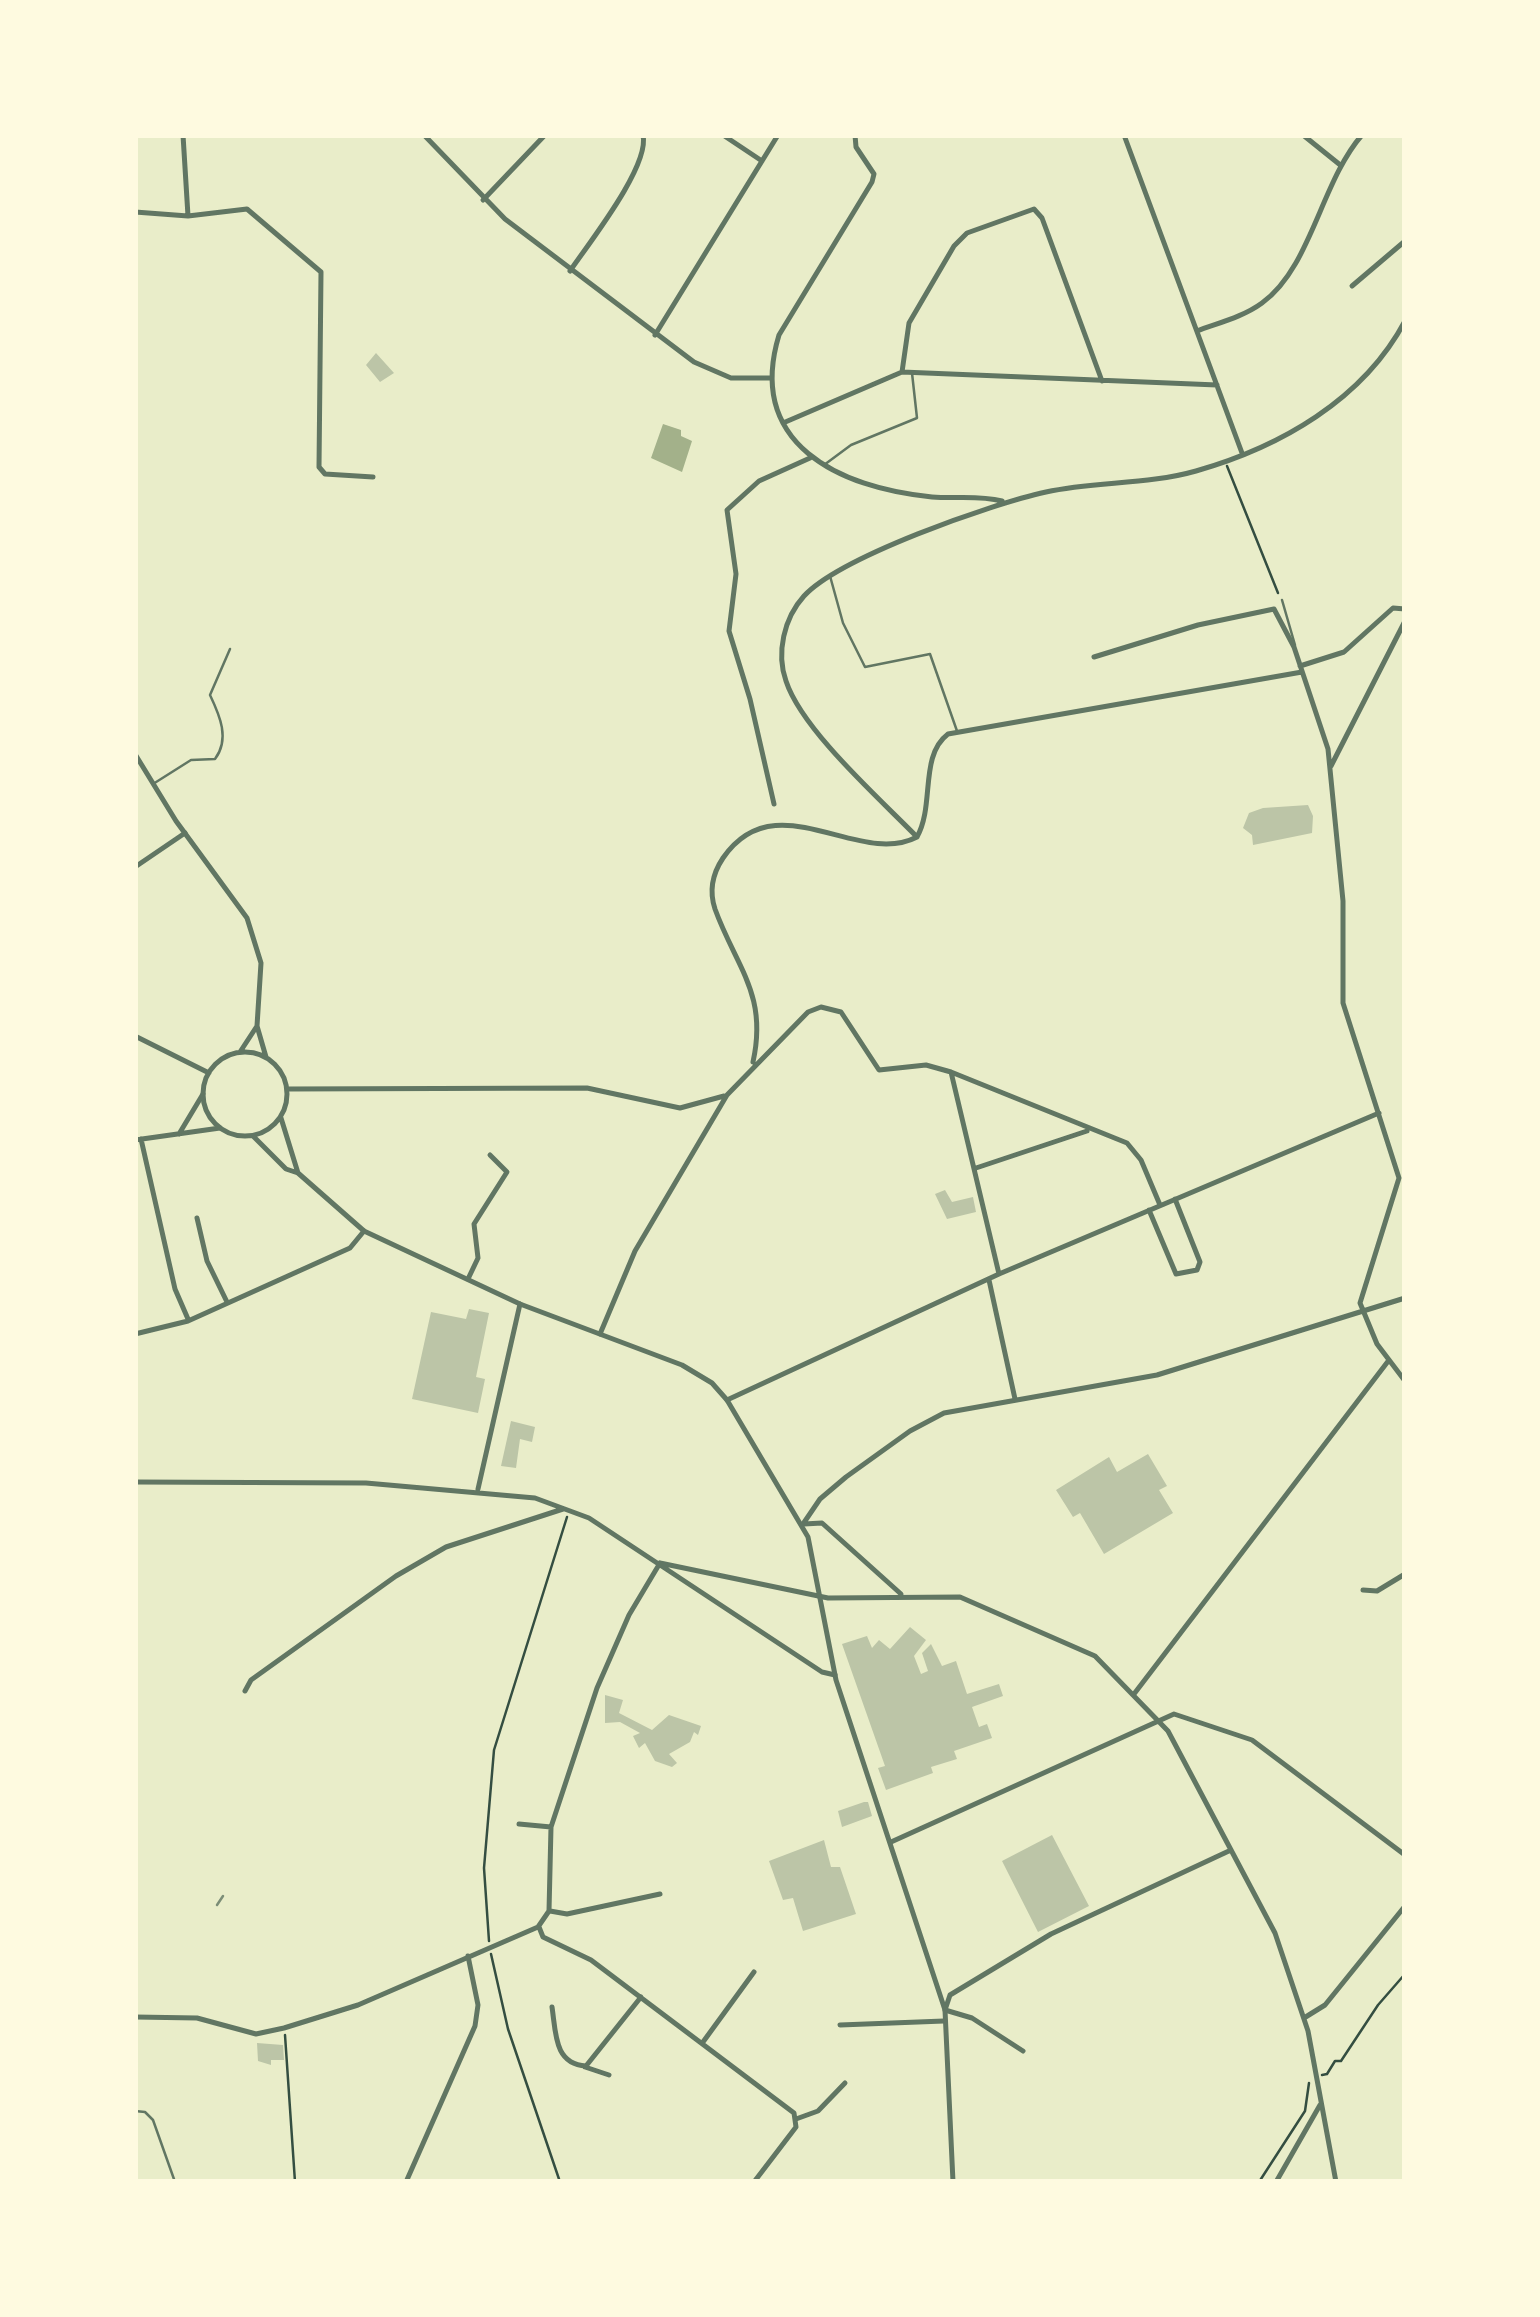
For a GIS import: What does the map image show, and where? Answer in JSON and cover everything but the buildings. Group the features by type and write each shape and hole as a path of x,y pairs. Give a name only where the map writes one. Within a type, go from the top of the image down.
{"street":[{"path":"183,135 188,216"},
{"path":"424,135 483,200 570,271 709,372 731,378 771,378"},
{"path":"483,200 545,135"},
{"path":"570,271 636,170 646,146 643,135"},
{"path":"723,135 762,161"},
{"path":"655,334 778,135"},
{"path":"855,135 856,147 874,174 872,182 785,322 772,360 774,402 810,458 823,466 865,483 933,497 971,496 1005,502"},
{"path":"1124,135 1242,453"},
{"path":"1303,135 1339,164"},
{"path":"1196,332 1251,310 1281,284 1339,164 1362,135"},
{"path":"135,212 188,216 247,209 321,272 319,467 325,474 373,478"},
{"path":"902,372 908,322 954,246 967,233 1034,210 1042,218 1102,380"},
{"path":"1352,286 1381,256 1405,241"},
{"path":"917,837 845,762 786,682 782,642 786,625 803,597 830,576 1005,502 1051,490 1159,478 1242,453 1334,407 1371,374 1405,321"},
{"path":"784,423 902,372 1217,385"},
{"path":"774,804 729,631 736,574 726,510 759,480 810,458"},
{"path":"752,1065 757,1042 754,991 714,908 711,890 716,868 733,844 763,827 803,826 901,845 917,837 926,821 932,752 938,742 957,732 1301,669 1313,658 1344,652 1394,608 1405,609"},
{"path":"1094,657 1198,625 1274,609 1294,646 1331,767 1343,901 1343,1004 1397,1168 1397,1196 1368,1274 1361,1310 1405,1381"},
{"path":"1331,767 1405,621"},
{"path":"135,754 185,833 238,900 251,926 262,976 257,1026 266,1057 284,1076 288,1089 281,1118 298,1172"},
{"path":"135,868 185,833"},
{"path":"603,1336 644,1234 727,1095 752,1065 775,1050 808,1012 821,1007 840,1012 879,1070 926,1065 951,1072 1088,1131 1127,1143 1141,1160 1160,1205"},
{"path":"240,1052 257,1026"},
{"path":"135,1036 208,1072"},
{"path":"179,1134 203,1094 208,1072 227,1056 240,1052 266,1057"},
{"path":"951,1072 999,1274"},
{"path":"288,1089 587,1088 680,1108 727,1095"},
{"path":"203,1094 211,1119 220,1128"},
{"path":"727,1400 999,1274 1378,1113"},
{"path":"253,1136 281,1118"},
{"path":"188,1320 175,1289 138,1139 220,1128 253,1136 286,1169 298,1172 364,1230 520,1304 699,1374 727,1400 803,1524 835,1675 945,2010"},
{"path":"976,1168 1088,1131"},
{"path":"468,1280 478,1258 474,1224 507,1172 490,1154"},
{"path":"1397,1168 1405,1165"},
{"path":"1149,1210 1176,1274 1197,1270 1200,1262 1175,1199"},
{"path":"197,1218 208,1261 227,1302"},
{"path":"135,1334 188,1320 350,1248 364,1230"},
{"path":"988,1280 1015,1400"},
{"path":"803,1524 820,1500 920,1424 955,1411 1157,1375 1405,1298"},
{"path":"478,1490 520,1304"},
{"path":"1134,1694 1390,1360"},
{"path":"135,1482 366,1482 478,1490 569,1509 660,1563 822,1672 835,1675"},
{"path":"245,1691 251,1680 396,1576 446,1547 569,1509"},
{"path":"803,1524 822,1523 903,1596"},
{"path":"660,1563 820,1596 960,1597 1013,1616 1095,1656 1158,1720 1275,1933 1304,2018 1336,2182"},
{"path":"135,2017 197,2018 256,2034 284,2028 358,2005 538,1927 549,1912 551,1828 612,1651 660,1563"},
{"path":"1362,1590 1377,1591 1405,1574"},
{"path":"891,1842 1174,1714 1252,1740 1405,1855"},
{"path":"519,1824 551,1828"},
{"path":"954,2182 944,2021 950,1995 1027,1947 1232,1850"},
{"path":"549,1912 567,1914 660,1894"},
{"path":"1304,2018 1319,2011 1405,1906"},
{"path":"538,1927 555,1946 590,1960 794,2112 796,2127 754,2182"},
{"path":"406,2182 475,2026 478,2005 468,1956"},
{"path":"702,2043 754,1972"},
{"path":"582,2066 591,2063 641,1998"},
{"path":"552,2007 561,2055 609,2075"},
{"path":"945,2010 972,2018 1023,2051"},
{"path":"840,2025 944,2021"},
{"path":"795,2119 818,2111 844,2083"},
{"path":"1276,2182 1322,2103"}],"lane":[{"path":"823,466 844,448 917,418 912,373"},
{"path":"830,576 843,623 865,666 930,654 957,732"},
{"path":"1282,600 1296,637 1294,646"},
{"path":"152,784 191,760 219,755 222,723 210,695 230,649"},
{"path":"135,2111 150,2116 175,2182"}],"path":[{"path":"1224,460 1271,582 1282,600"},
{"path":"560,2182 497,1989 486,1926 484,1868 494,1750 569,1509"},
{"path":"1259,2182 1305,2111 1309,2078 1328,2074 1335,2061 1341,2061 1378,2005 1405,1974"},
{"path":"284,2028 295,2182"}],"shaded area":[{"path":"663,424 681,430 681,436 692,441 682,472 651,458"}],"railway":[{"path":"217,1905 223,1896"}]}
